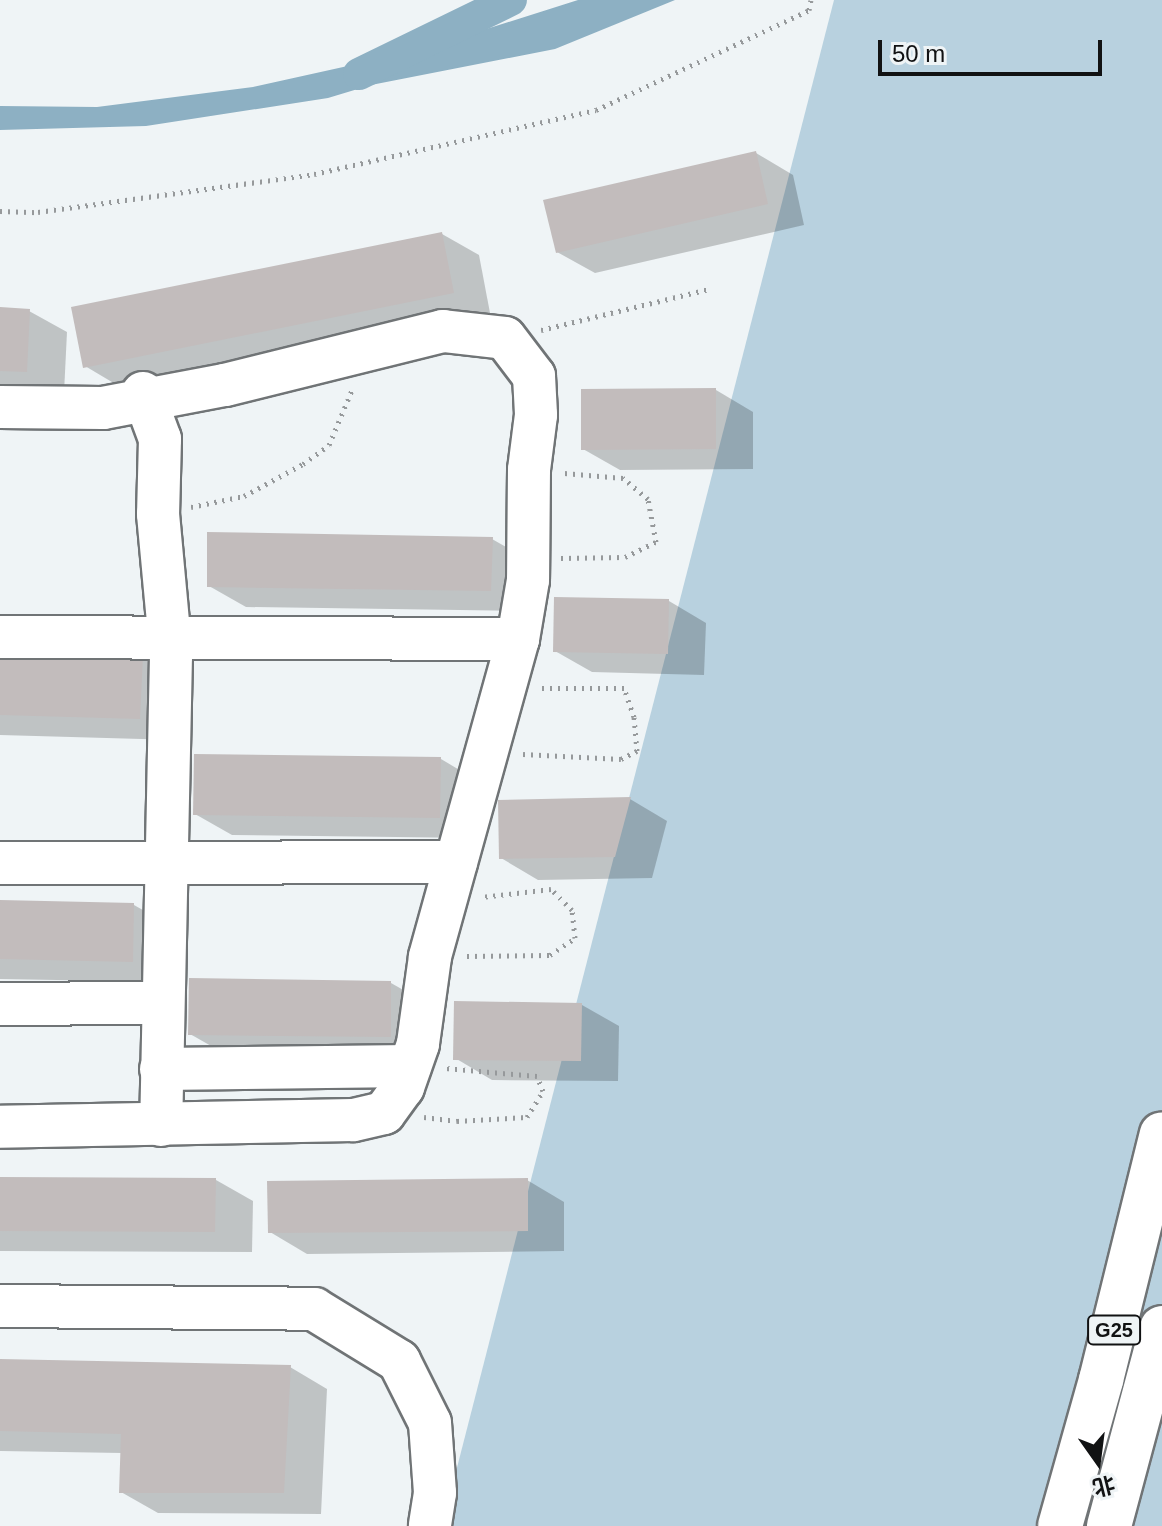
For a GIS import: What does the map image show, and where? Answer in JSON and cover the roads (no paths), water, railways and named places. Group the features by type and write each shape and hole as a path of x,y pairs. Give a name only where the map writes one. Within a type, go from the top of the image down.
{"highway":[{"name":"G25","path":"1060,1526 1101,1380 1162,1134"},
{"name":"G25","path":"1109,1526 1162,1328"}],"street":[{"path":"0,407 103,408 145,396 225,385 443,331 505,338 534,376 536,415 529,470 528,558 518,639 430,957 418,1044 403,1087 384,1113 353,1120 310,1123 0,1127"},
{"path":"145,396 160,439 158,514 169,637 161,1125"},
{"path":"0,637 518,639"},
{"path":"0,863 456,862"},
{"path":"0,1004 162,1003"},
{"path":"161,1069 410,1066"},
{"path":"0,1306 314,1309 399,1361 430,1423 435,1493 430,1526"}],"waterway":[{"path":"359,74 511,0"}]}
